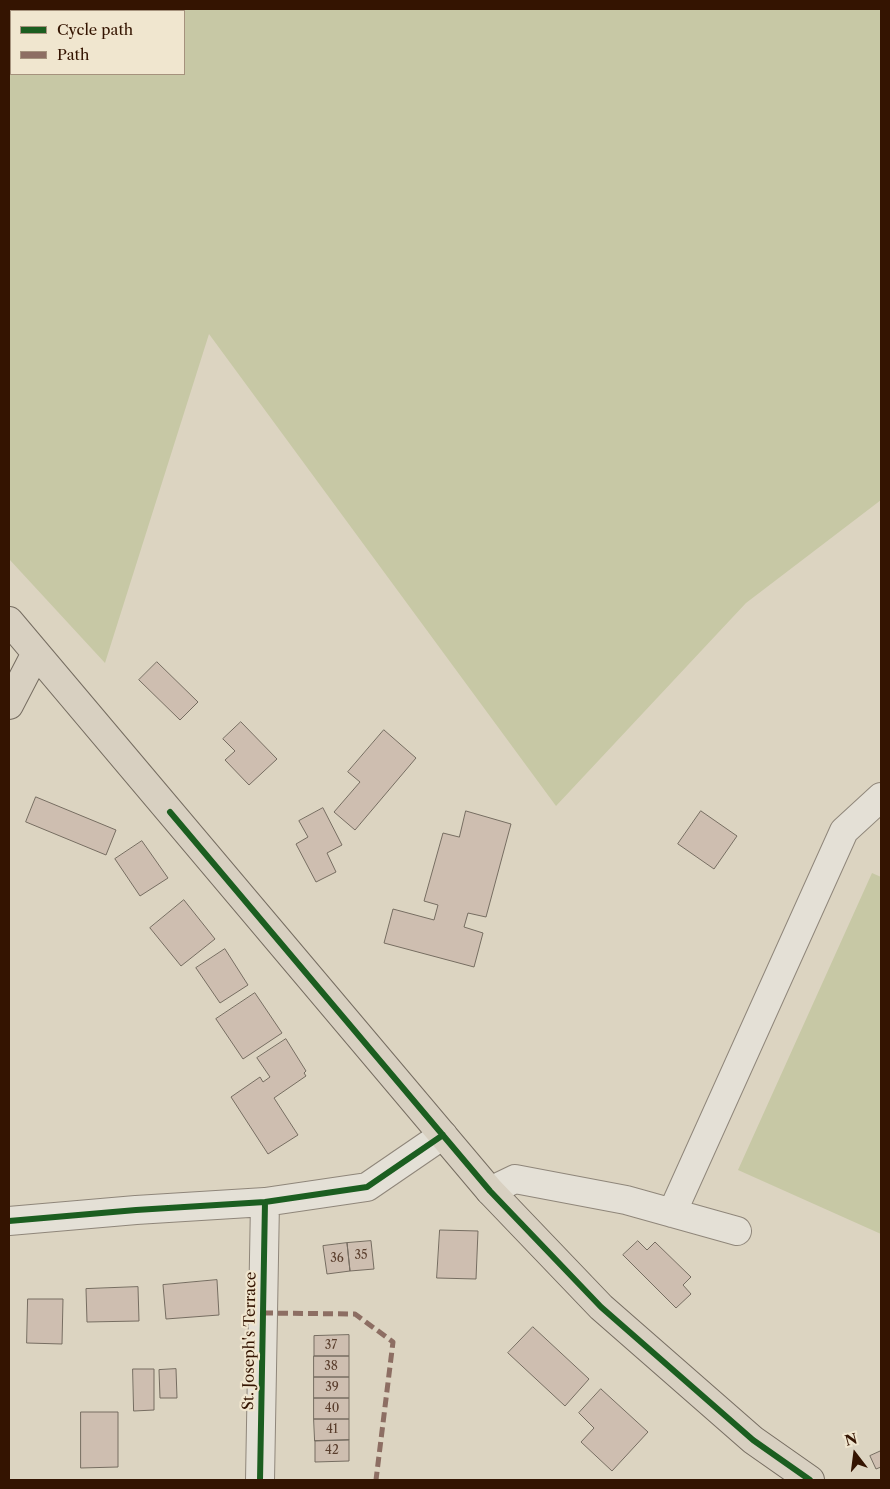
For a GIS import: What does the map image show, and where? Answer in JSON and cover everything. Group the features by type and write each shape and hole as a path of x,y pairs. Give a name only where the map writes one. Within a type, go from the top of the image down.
{"main road":[{"path":"9,621 490,1191 601,1307 753,1440 810,1480"},
{"path":"9,706 36,653"}],"street":[{"path":"672,1213 844,831 881,797"},
{"path":"9,1222 136,1210 265,1202 367,1187 442,1135"},
{"path":"490,1191 515,1179 626,1200 737,1231"},
{"name":"St. Joseph's Terrace","path":"260,1480 265,1202"}],"green space":[{"path":"9,9 881,9 881,500 746,603 556,806 209,334 105,663 9,559"},
{"path":"872,873 881,877 881,1234 738,1170"}],"building":[{"path":"157,662 198,702 180,720 139,680"},
{"path":"241,722 277,759 249,785 225,760 235,751 223,739"},
{"path":"384,730 416,758 355,830 334,812 360,782 348,772"},
{"path":"36,797 116,830 106,855 26,822"},
{"path":"323,808 342,845 327,853 336,872 316,882 296,844 308,837 299,821"},
{"path":"466,811 511,824 486,917 468,913 464,927 483,933 474,967 384,943 393,909 434,920 438,905 424,901 443,833 459,837"},
{"path":"701,811 737,836 714,869 678,844"},
{"path":"142,841 168,878 140,896 115,859"},
{"path":"184,900 215,939 181,966 150,928"},
{"path":"225,949 248,985 220,1003 196,968"},
{"path":"255,993 282,1033 243,1059 216,1019"},
{"path":"286,1039 306,1071 304,1073 306,1076 274,1098 298,1135 268,1154 231,1097 260,1077 263,1082 270,1077 257,1058"},
{"path":"440,1230 478,1231 476,1279 437,1278"},
{"path":"371,1241 374,1269 350,1271 347,1243"},
{"path":"638,1241 647,1250 655,1242 691,1277 683,1285 691,1294 676,1308 623,1255"},
{"path":"347,1243 350,1271 327,1274 323,1246"},
{"path":"217,1280 219,1315 166,1319 163,1285"},
{"path":"138,1287 139,1321 87,1322 86,1289"},
{"path":"28,1299 63,1299 62,1344 27,1343"},
{"path":"533,1327 589,1379 565,1406 508,1353"},
{"path":"349,1335 349,1356 314,1356 314,1336"},
{"path":"314,1356 349,1356 349,1377 314,1377"},
{"path":"133,1369 154,1369 154,1410 134,1411"},
{"path":"176,1369 177,1398 160,1398 159,1370"},
{"path":"314,1377 349,1377 349,1398 314,1398"},
{"path":"601,1389 648,1432 612,1471 581,1442 594,1428 579,1413"},
{"path":"314,1398 349,1398 349,1419 314,1419"},
{"path":"81,1412 118,1412 118,1467 81,1468"},
{"path":"314,1419 349,1419 349,1440 315,1441"},
{"path":"349,1440 349,1461 315,1462 315,1441"},
{"path":"881,1451 881,1467 876,1469 870,1456"}],"marked path":[{"path":"263,1313 355,1314 393,1342 376,1480"}],"cycle path":[{"path":"170,812 490,1191 601,1307 753,1440 810,1480"},
{"path":"9,1221 136,1210 265,1202 367,1187 443,1135"},
{"path":"260,1480 265,1202"}]}
